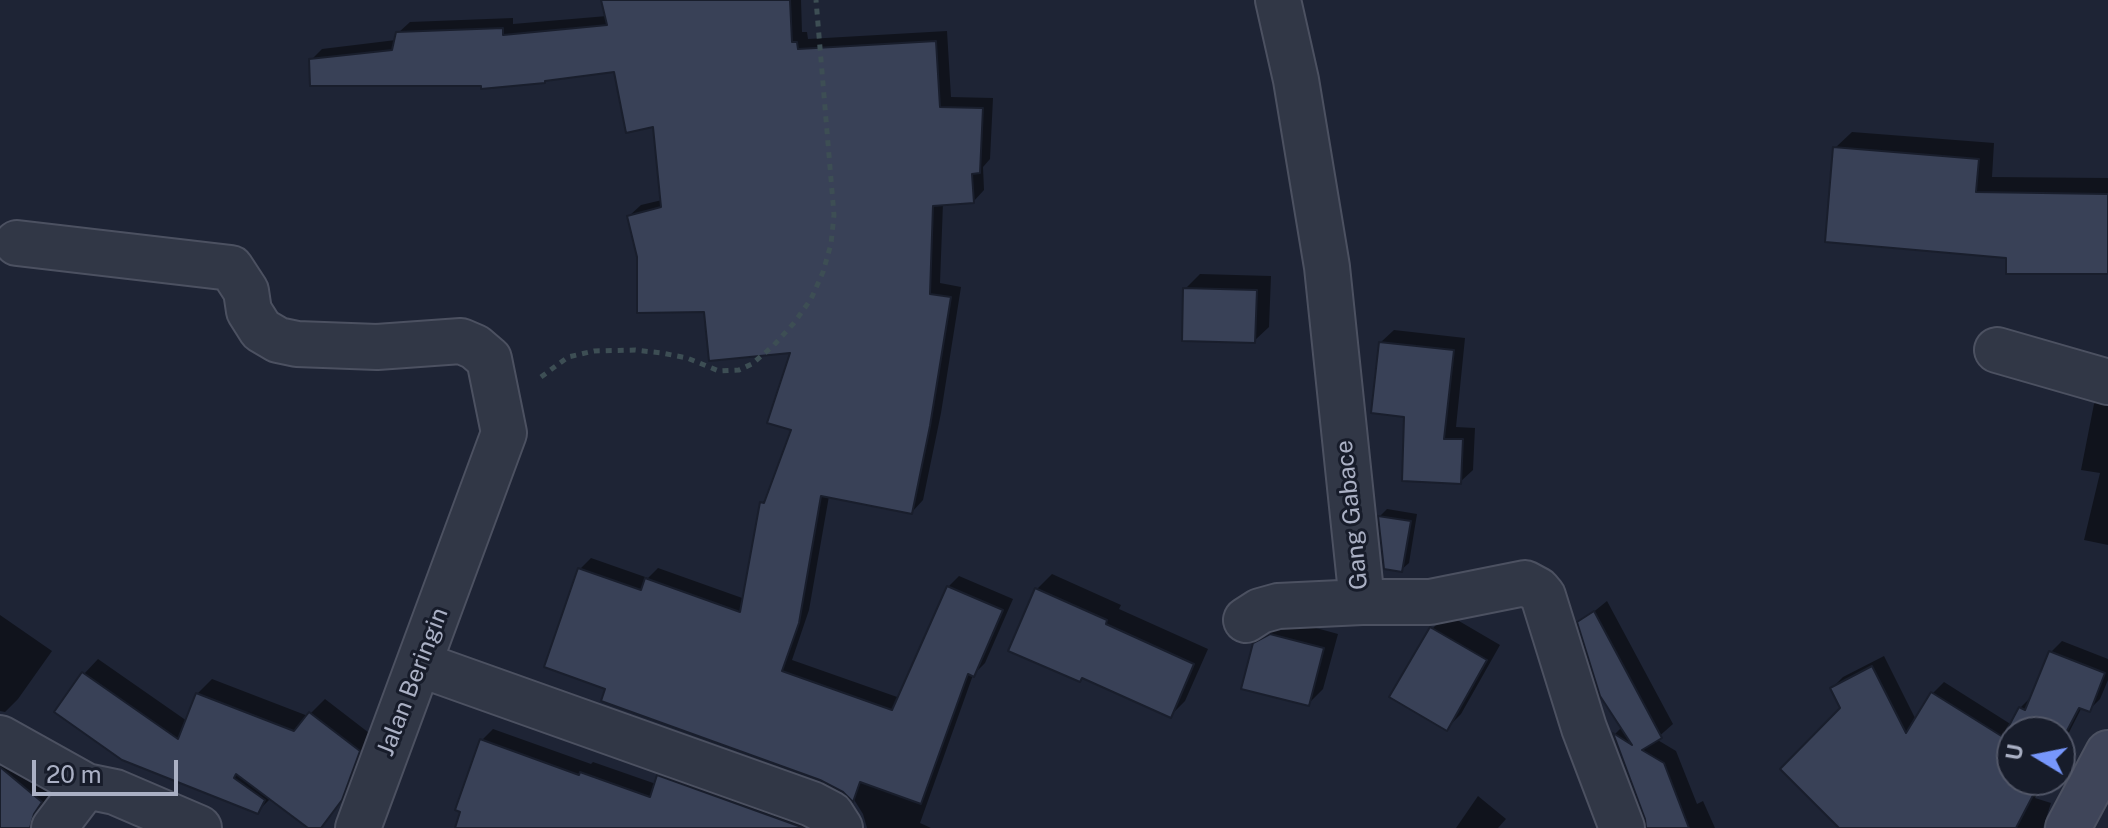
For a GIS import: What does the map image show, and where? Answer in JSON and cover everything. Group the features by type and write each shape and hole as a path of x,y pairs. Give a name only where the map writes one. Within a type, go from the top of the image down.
{"main road":[{"path":"2068,828 2108,753"}],"street":[{"name":"Gang Gabace","path":"1278,0 1296,80 1327,267 1362,602 1430,602 1525,583 1538,590 1543,596 1584,728 1622,828"},
{"path":"17,243 231,268 246,291 249,311 261,330 278,340 297,344 377,347 461,341 475,347 489,359 504,433"},
{"path":"1997,350 2108,382"},
{"name":"Jalan Beringin","path":"358,828 504,433"},
{"path":"1246,620 1260,611 1278,606 1362,602"},
{"path":"419,664 826,816"},
{"path":"0,738 86,786 115,792 199,828"},
{"path":"54,828 86,786"}],"path":[{"path":"504,433 536,382 568,357 594,351 635,350 674,356 719,371 733,371 752,364 794,323 811,299 823,272 831,244 834,215 816,0"}],"building":[{"path":"601,0 790,0 792,42 797,42 798,49 936,41 940,107 983,108 980,173 972,174 974,203 933,206 930,294 951,297 912,514 821,496 799,623 782,671 892,710 947,586 1003,610 974,677 968,674 921,804 860,782 853,802 843,792 820,780 601,701 605,689 544,667 578,568 641,590 645,578 740,612 760,502 764,503 791,430 767,423 790,353 709,361 704,312 637,313 637,257 627,216 661,207 653,127 626,133 614,72 481,89 481,86 310,86 309,59 392,50 396,32 503,28 503,35 607,25"},
{"path":"1833,147 1979,159 1976,192 2108,194 2108,274 2006,274 2006,258 1825,242"},
{"path":"1183,288 1257,290 1255,343 1182,341"},
{"path":"1379,342 1454,350 1444,439 1463,439 1461,484 1402,481 1404,417 1371,413"},
{"path":"1378,516 1411,521 1402,572 1384,569"},
{"path":"1035,588 1194,664 1171,718 1082,678 1080,682 1008,651"},
{"path":"1594,611 1662,738 1642,750 1664,763 1689,828 1646,828 1613,733 1632,745 1600,696 1577,622"},
{"path":"1430,627 1487,660 1447,731 1389,697"},
{"path":"1270,634 1324,648 1309,706 1241,689 1253,643"},
{"path":"2049,651 2105,673 2090,712 2079,708 2075,716 2014,716 2019,707 2025,710"},
{"path":"1872,666 1906,733 1931,692 1996,733 1996,796 2033,796 2016,828 1839,828 1780,769 1840,708 1830,688"},
{"path":"82,672 178,739 196,693 294,731 309,712 360,751 342,800 321,828 308,828 236,774 234,778 265,800 258,814 122,760 54,712"},
{"path":"480,739 650,797 657,775 804,828 455,828 460,812 455,810"},
{"path":"0,767 42,802 30,828 0,828"}]}
